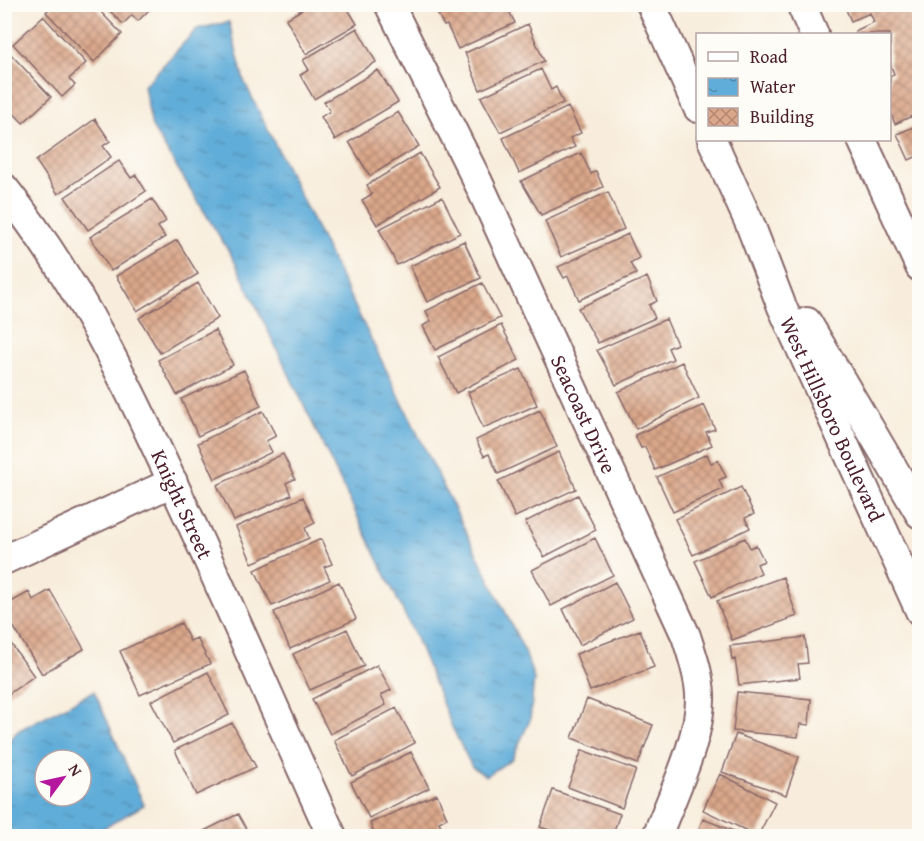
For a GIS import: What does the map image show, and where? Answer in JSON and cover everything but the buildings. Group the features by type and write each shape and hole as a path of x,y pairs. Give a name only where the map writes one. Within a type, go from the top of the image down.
{"street":[{"name":"Seacoast Drive","path":"389,4 478,182 689,647 696,669 700,695 698,723 657,837"},
{"path":"651,4 696,104"},
{"path":"801,4 814,33"},
{"name":"West Hillsboro Boulevard","path":"712,141 750,224 782,307 920,611"},
{"path":"862,141 920,267"},
{"name":"Knight Street","path":"4,188 45,242 96,323 173,482 332,837"},
{"name":"West Hillsboro Boulevard","path":"750,224 920,514"},
{"path":"4,560 173,482"}],"water":[{"path":"229,22 244,81 525,652 534,679 530,720 512,759 486,776 472,767 452,727 416,638 233,258 152,127 144,86 197,29"},
{"path":"94,691 144,805 90,836 5,836 5,744 19,730"}]}
